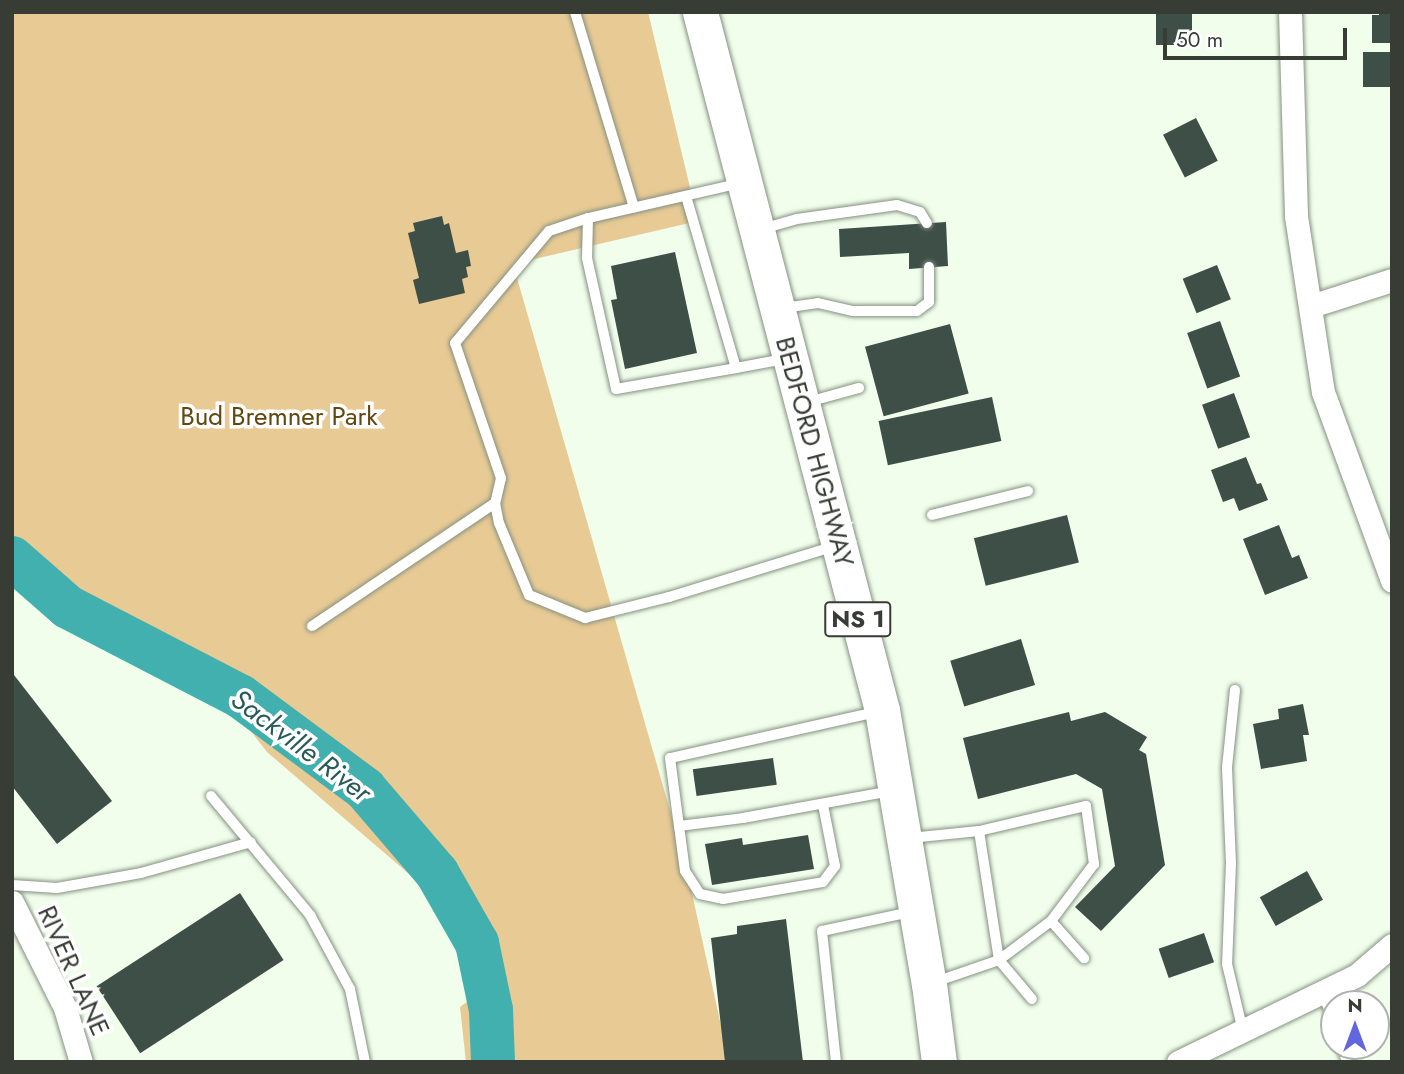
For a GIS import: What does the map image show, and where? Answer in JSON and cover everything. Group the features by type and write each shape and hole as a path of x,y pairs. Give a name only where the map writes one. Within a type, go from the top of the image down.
{"main road":[{"name":"BEDFORD HIGHWAY","path":"700,12 883,710 929,984 939,1062"}],"street":[{"path":"1290,12 1296,216 1323,392 1392,581"},
{"path":"1311,306 1392,280"},
{"name":"RIVER LANE","path":"12,902 65,1008 81,1062"},
{"path":"1329,990 1357,975 1392,945"},
{"path":"1178,1062 1320,994"}],"lane":[{"path":"575,12 634,208"},
{"path":"744,182 588,218 549,232 455,343 501,478 495,503 499,523 528,595 584,618 669,597 838,545"},
{"path":"686,196 736,368"},
{"path":"757,230 797,219 897,205 920,212 928,223"},
{"path":"588,218 587,258 617,389 790,359"},
{"path":"777,308 818,303 853,311 917,311 929,302 929,267"},
{"path":"802,404 859,388"},
{"path":"932,515 1028,491"},
{"path":"312,625 495,503"},
{"path":"1235,690 1227,768 1231,862 1227,964 1243,1031"},
{"path":"823,805 835,866 823,882 723,900 700,894 685,871 670,758 883,710"},
{"path":"679,826 823,805 897,790"},
{"path":"211,796 310,915 349,989 365,1062"},
{"path":"905,838 979,831 1086,806 1094,864 1051,921 999,960 929,984"},
{"path":"979,831 999,960 1032,999"},
{"path":"12,886 57,888 141,873 251,842"},
{"path":"836,1062 822,931 917,911"},
{"path":"1051,921 1084,958"}],"green space":[{"name":"Bud Bremner Park","path":"12,12 648,12 698,221 513,264 686,866 729,1062 466,1062 460,1007 489,985 473,950 423,886 267,752 215,685 115,636 12,556"}],"building":[{"path":"1156,12 1192,12 1192,45 1156,45"},
{"path":"1379,12 1392,12 1392,43 1372,43 1372,15 1379,15"},
{"path":"1363,52 1392,52 1392,87 1363,87"},
{"path":"1196,118 1218,161 1185,178 1163,135"},
{"path":"442,216 444,225 449,223 456,253 468,250 471,266 466,267 468,277 462,279 465,293 419,304 413,280 419,278 408,233 415,231 413,223"},
{"path":"946,222 948,266 909,269 909,253 840,257 839,229"},
{"path":"675,252 697,353 625,369 611,300 617,299 611,266"},
{"path":"1217,265 1231,299 1197,313 1183,279"},
{"path":"1220,321 1240,376 1207,388 1187,333"},
{"path":"950,324 969,394 884,416 865,347"},
{"path":"1234,393 1250,437 1218,449 1202,405"},
{"path":"992,397 1001,441 888,465 879,421"},
{"path":"1246,457 1257,484 1261,483 1268,500 1239,511 1234,498 1223,502 1211,470"},
{"path":"1067,515 1079,563 986,586 974,538"},
{"path":"1279,525 1292,558 1299,555 1308,578 1265,595 1243,539"},
{"path":"1021,639 1035,685 964,707 950,661"},
{"path":"14,675 112,801 57,844 12,786"},
{"path":"1303,704 1309,735 1303,735 1307,761 1261,769 1253,724 1279,719 1278,709"},
{"path":"1069,712 1071,721 1105,712 1147,737 1139,750 1146,754 1165,865 1101,931 1075,907 1115,866 1102,789 1076,774 978,799 963,738"},
{"path":"773,758 777,785 697,796 693,769"},
{"path":"808,835 814,869 712,885 705,844 742,838 743,845"},
{"path":"1307,871 1323,900 1276,926 1260,897"},
{"path":"240,893 284,960 140,1053 97,986"},
{"path":"786,919 803,1062 725,1062 711,938 737,934 737,926"},
{"path":"1204,933 1214,962 1169,978 1159,949"}],"waterway":[{"name":"Sackville River","path":"12,558 68,607 240,696 365,789 437,873 477,943 491,1010 493,1062"}]}
